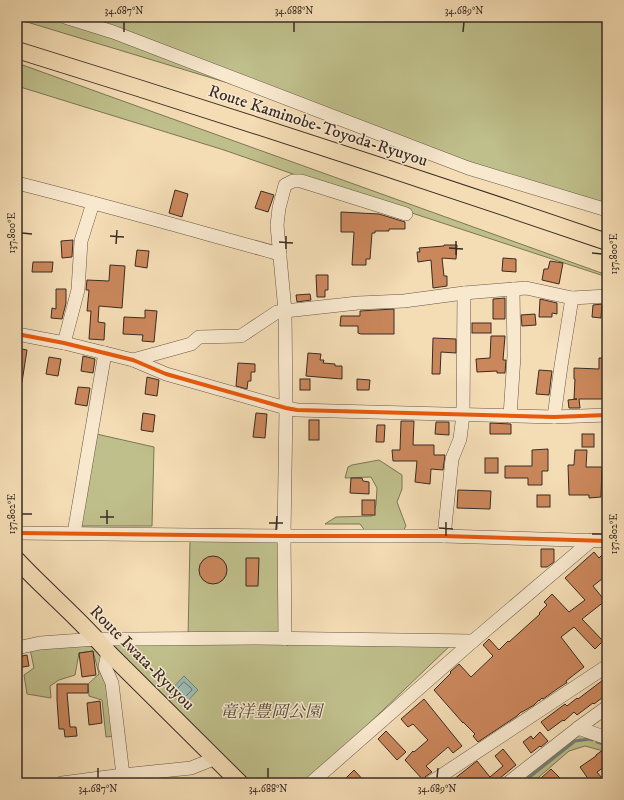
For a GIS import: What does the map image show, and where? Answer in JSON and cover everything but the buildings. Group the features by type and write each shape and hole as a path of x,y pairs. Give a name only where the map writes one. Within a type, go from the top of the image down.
{"main road":[{"name":"Route Kaminobe-Toyoda-Ryuyou","path":"17,50 433,183 607,242"},
{"name":"Route Iwata-Ryuyou","path":"17,560 37,582 97,639 108,652 240,783"}],"street":[{"path":"65,17 113,32 468,168 607,210"},
{"path":"285,639 284,536 286,408 284,311 277,225 279,208 285,185 293,181 301,181 406,214"},
{"path":"17,182 280,254"},
{"path":"64,343 78,290 81,241 93,203"},
{"path":"133,360 191,344 199,337 241,336 277,312 284,311 526,288 572,298 607,296"},
{"path":"510,416 514,356 513,289"},
{"path":"444,536 452,459 460,439 463,415 464,293"},
{"path":"554,417 572,298"},
{"path":"17,334 64,343 133,360 166,374 297,410 554,417 607,415"},
{"path":"74,533 105,353"},
{"path":"17,533 444,536 607,541"},
{"path":"311,783 473,641 592,540"},
{"path":"17,648 40,642 97,639 257,638 473,641"},
{"path":"108,652 105,667 112,683 123,779"},
{"path":"430,783 607,666"},
{"path":"508,783 607,707"},
{"path":"578,728 607,738"},
{"path":"62,783 123,779 191,768 216,758"}],"green space":[{"path":"17,17 607,17 607,210 347,119 17,19"},
{"path":"17,63 607,275 607,277 224,150 17,86"},
{"path":"92,433 154,447 152,526 76,526"},
{"path":"379,460 402,475 402,489 397,502 406,526 400,536 369,536 360,524 325,524 336,517 372,516 376,505 377,488 371,477 345,478 348,467"},
{"name":"竜洋豊岡公園","path":"284,540 283,639 455,641 307,783 239,783 97,639 188,639 190,541"},
{"path":"102,645 116,736 106,737 102,700 89,696 88,684 99,674 93,651 79,653 75,675 59,680 50,686 51,698 27,694 24,675 34,668 30,649"},
{"path":"581,725 607,735 607,752 585,746 569,751 532,783 511,783"}],"water":[{"path":"184,676 198,690 183,706 169,692"}],"waterway":[{"path":"522,783 575,741 592,740"},
{"path":"597,742 607,745"}],"cycle path":[{"path":"17,334 64,343 133,360 166,374 297,410 554,417 607,415"},
{"path":"17,533 444,536 607,541"}]}
